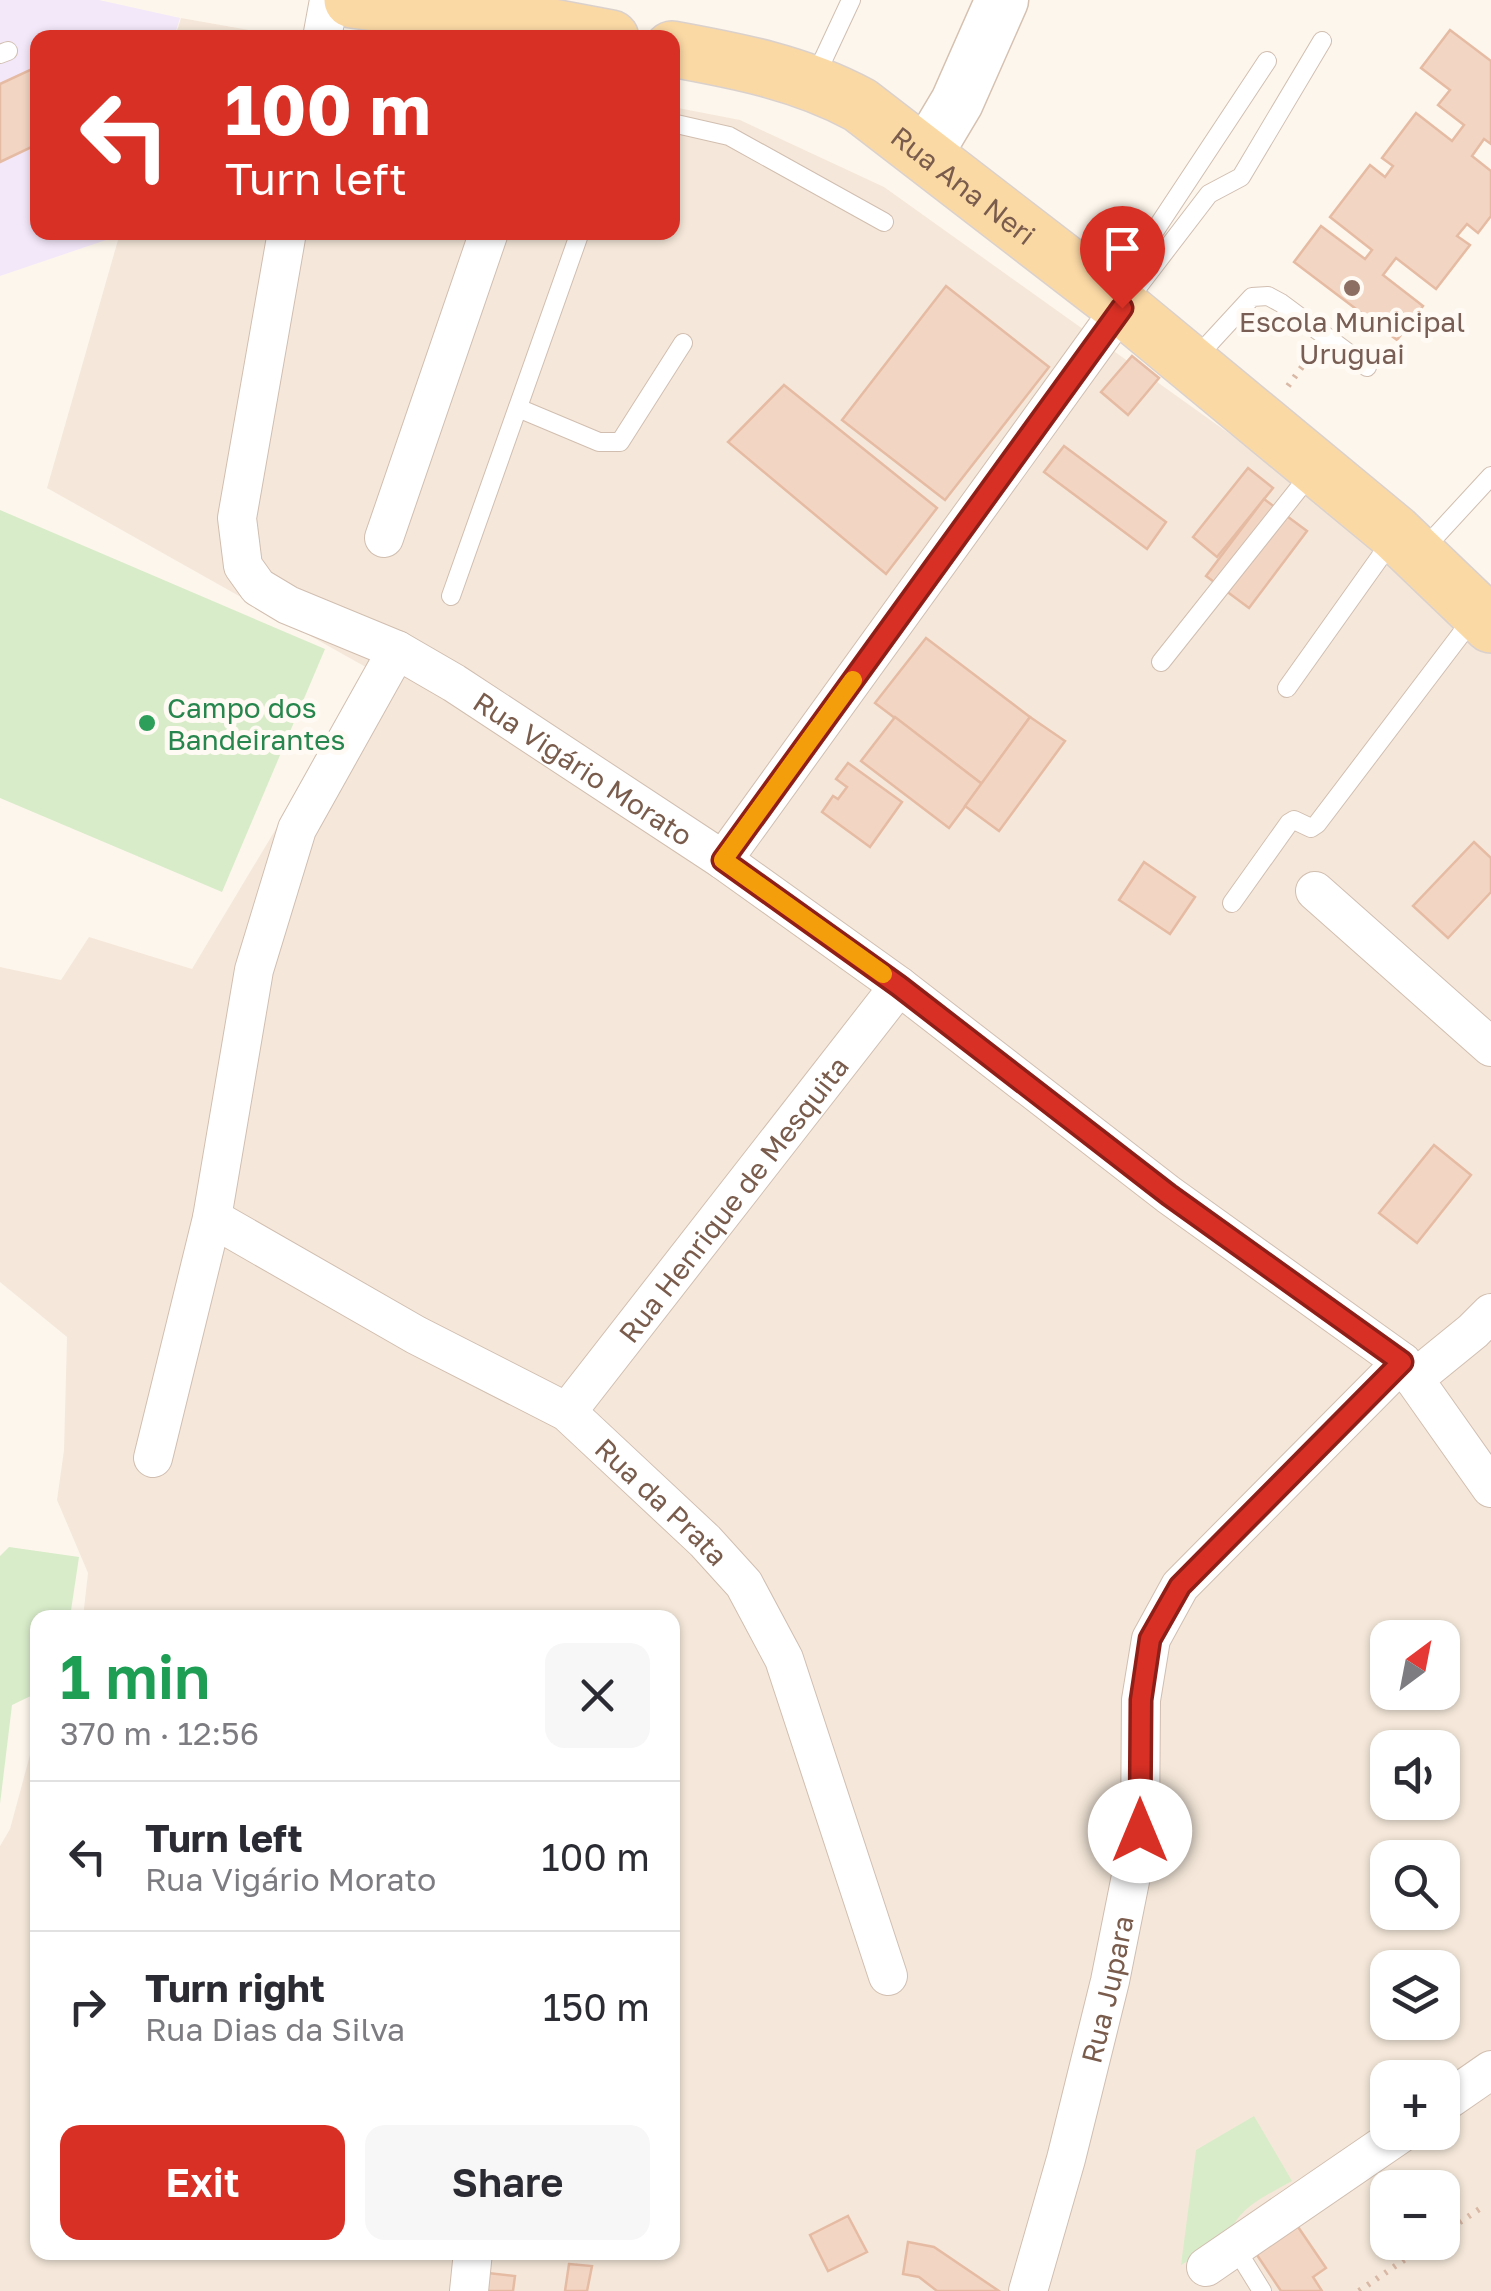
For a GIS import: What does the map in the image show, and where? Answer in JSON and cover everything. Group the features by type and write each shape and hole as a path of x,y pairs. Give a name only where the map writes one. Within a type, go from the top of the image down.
{"main road":[{"path":"352,0 589,23"},
{"name":"Rua Ana Neri","path":"680,50 752,64 812,82 860,105 1191,364 1407,545 1484,618"}],"street":[{"path":"323,30 329,0"},
{"path":"926,154 956,102 1002,0"},
{"name":"Rua Vigário Morato","path":"286,240 237,518 242,566 258,588 288,605 397,650 454,683 723,860 899,986 1169,1195 1408,1370 1491,1488"},
{"path":"384,538 487,240"},
{"path":"723,860 1116,303"},
{"path":"154,1458 212,1218 254,970 297,828 397,650"},
{"path":"1315,891 1491,1047"},
{"name":"Rua Henrique de Mesquita","path":"567,1412 899,986"},
{"name":"Rua da Prata","path":"212,1218 416,1334 567,1412 744,1584 784,1659 888,1976"},
{"name":"Rua Jupara","path":"1028,2291 1106,1999 1140,1831 1141,1700 1150,1639 1180,1586 1408,1370 1474,1331 1491,1313"},
{"path":"1460,2092 1491,2070"},
{"path":"1221,2258 1378,2150"},
{"path":"468,2291 472,2260"}],"lane":[{"path":"812,82 852,0"},
{"path":"1116,303 1209,194 1241,178 1322,41"},
{"path":"1116,303 1267,61"},
{"path":"680,126 729,136 884,222"},
{"path":"451,596 577,240"},
{"path":"1191,364 1252,297 1268,296 1327,334 1368,367"},
{"path":"518,408 599,442 620,442 683,343"},
{"path":"1160,662 1316,468"},
{"path":"1287,688 1407,545 1491,476"},
{"path":"1232,903 1289,823 1294,820 1311,828 1317,824 1484,618"},
{"path":"1221,2258 1262,2291"}],"path":[{"path":"1264,425 1327,334"},
{"path":"1460,2222 1484,2206"},
{"path":"1359,2291 1404,2260"}],"shaded area":[{"path":"0,0 99,0 180,18 176,30 30,30 30,240 106,240 0,276"},
{"path":"181,18 249,30 177,30"},
{"path":"680,108 740,120 884,187 1331,506 1491,653 1491,2291 0,2291 0,1846 10,1829 30,1755 30,2260 680,2260 680,1610 84,1610 88,1573 57,1500 64,1450 67,1337 0,1282 0,967 61,980 89,937 192,969 371,670 47,488 118,240 680,240"}],"green space":[{"name":"Campo dos Bandeirantes","path":"0,510 325,649 222,892 0,798"},
{"path":"9,1547 79,1557 71,1610 30,1610 30,1696 12,1705 0,1804 0,1556"},
{"path":"1254,2116 1292,2181 1245,2210 1228,2238 1181,2265 1196,2150"}],"building":[{"path":"1450,30 1491,61 1491,144 1484,139 1472,156 1491,171 1491,216 1478,233 1467,224 1457,236 1470,245 1436,289 1396,258 1383,275 1423,306 1397,340 1294,262 1321,226 1365,259 1372,250 1330,217 1370,165 1385,177 1393,166 1382,158 1416,113 1452,141 1464,125 1438,105 1450,90 1421,68"},
{"path":"30,70 30,148 0,162 0,84"},
{"path":"946,286 1049,367 945,500 842,420"},
{"path":"1132,356 1159,378 1128,415 1101,392"},
{"path":"784,385 937,508 886,574 728,442"},
{"path":"1064,446 1166,522 1147,549 1044,472"},
{"path":"1248,468 1273,488 1217,557 1193,537"},
{"path":"1264,499 1307,531 1249,608 1206,576"},
{"path":"926,638 1030,717 982,784 875,703"},
{"path":"895,717 982,784 949,828 861,761"},
{"path":"1030,717 1065,741 999,831 965,806"},
{"path":"848,763 902,802 870,847 822,812 833,796 838,799 847,787 836,779"},
{"path":"1474,842 1491,858 1491,892 1448,938 1413,906"},
{"path":"1144,862 1195,897 1170,934 1119,900"},
{"path":"1434,1145 1471,1175 1417,1243 1379,1213"},
{"path":"848,2216 867,2252 828,2271 810,2235"},
{"path":"1292,2218 1326,2268 1313,2277 1322,2291 1281,2291 1251,2246"},
{"path":"908,2242 934,2247 999,2291 937,2291 919,2277 903,2274"},
{"path":"569,2264 592,2266 587,2291 565,2291"},
{"path":"479,2272 515,2276 513,2291 476,2291"}],"slow traffic":[{"path":"853,680 723,860 883,974"}],"place":[{"name":"Escola Municipal Uruguai","path":"1352,288"},
{"name":"Campo dos Bandeirantes","path":"147,723"}],"route":[{"path":"1122,308 723,860 899,986 1169,1195 1402,1362 1180,1586 1150,1639 1141,1700 1140,1831"}]}
